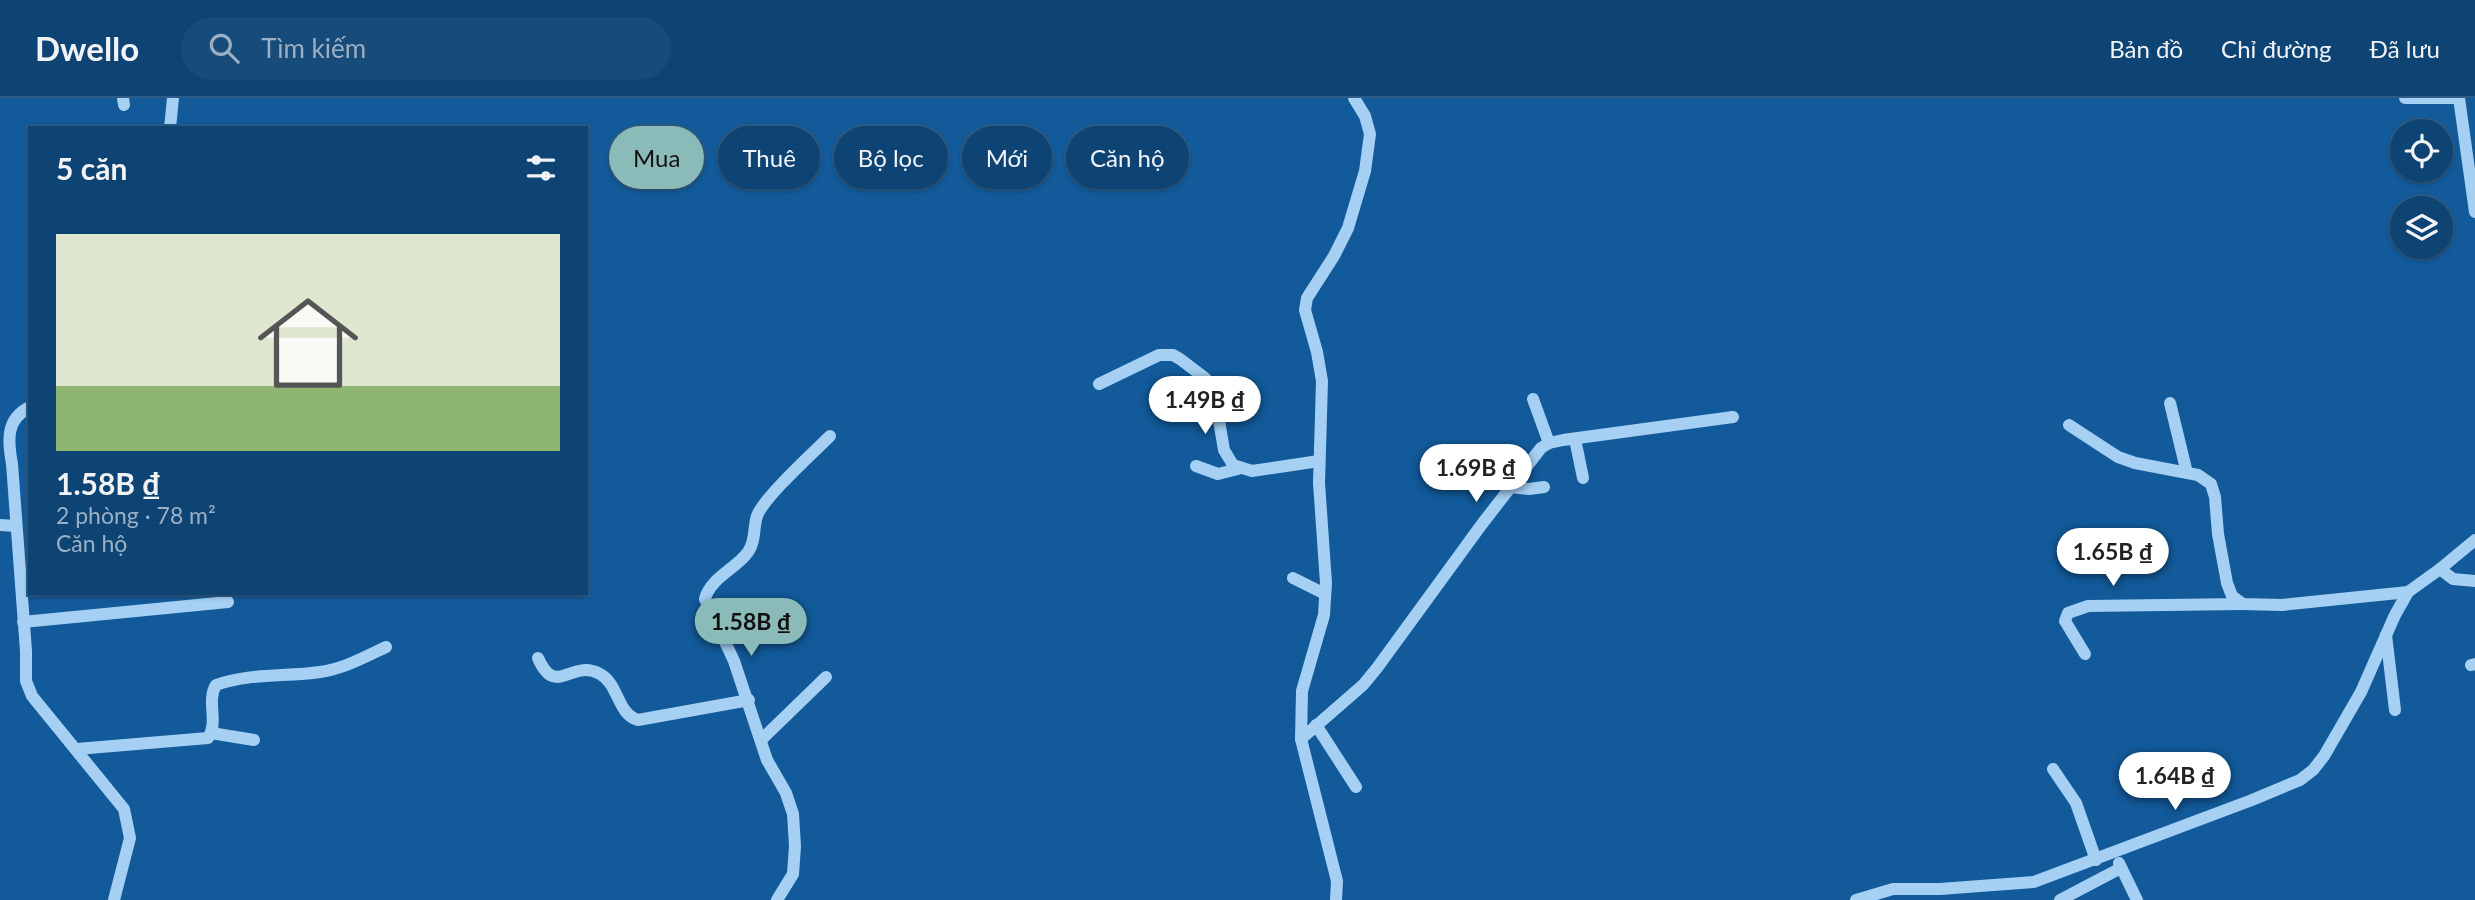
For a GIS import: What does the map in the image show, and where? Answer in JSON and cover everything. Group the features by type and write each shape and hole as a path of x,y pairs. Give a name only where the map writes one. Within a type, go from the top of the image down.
{"street":[{"path":"170,126 173,98"},
{"path":"1336,900 1337,881 1301,739 1302,691 1324,615 1325,594 1319,461 1321,381 1317,352 1305,310 1307,298 1348,228 1365,171 1370,134 1365,116 1354,98"},
{"path":"2405,98 2459,98 2475,212"},
{"path":"1099,384 1159,355 1173,355 1180,359 1205,378 1214,391 1224,450 1229,461 1238,469"},
{"path":"1533,400 1549,443"},
{"path":"2170,403 2187,473"},
{"path":"28,408 18,414 9,431 8,440 26,681 32,696 78,749 124,809 130,838 114,900"},
{"path":"1301,739 1363,685 1541,448 1549,443 1733,417"},
{"path":"2069,425 2118,457 2198,475 2211,484 2227,583 2232,596 2243,604"},
{"path":"777,900 790,883 793,874 793,814 786,793 767,760 734,661 705,599 708,590 746,555 752,545 757,516 766,502 830,436"},
{"path":"1575,439 1583,478"},
{"path":"1196,466 1218,474 1238,469 1252,471 1319,461"},
{"path":"1510,487 1544,487"},
{"path":"0,525 16,526"},
{"path":"2085,654 2065,621 2068,613 2076,609 2103,604 2282,605 2407,592 2475,540"},
{"path":"2440,569 2453,579 2475,581"},
{"path":"1293,579 1325,594"},
{"path":"1856,900 1893,889 1940,889 2034,882 2300,780 2312,770 2361,692 2407,592"},
{"path":"23,622 228,602"},
{"path":"2386,635 2395,710"},
{"path":"78,749 205,739 211,733 212,695 216,685 254,678 321,672 338,668 386,647"},
{"path":"538,658 544,671 552,677 584,670 604,676 613,687 625,712 638,720 749,700"},
{"path":"761,740 826,677"},
{"path":"1316,725 1356,788"},
{"path":"211,733 254,740"},
{"path":"2053,769 2076,803 2096,860"},
{"path":"2114,853 2137,900"},
{"path":"2060,900 2121,868"}]}
